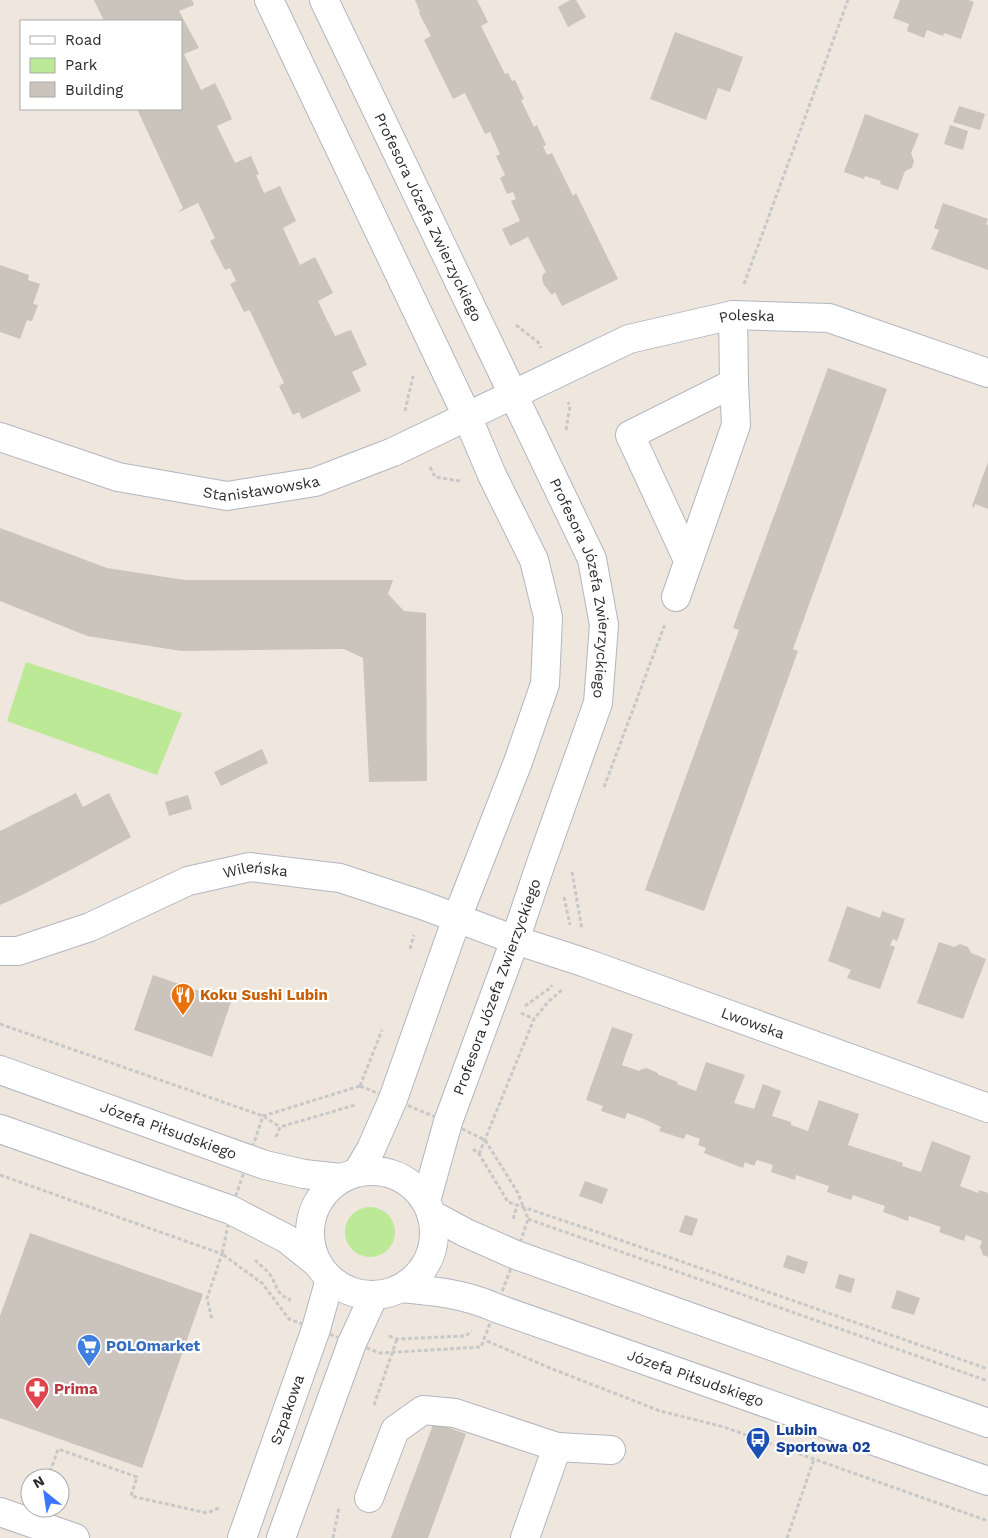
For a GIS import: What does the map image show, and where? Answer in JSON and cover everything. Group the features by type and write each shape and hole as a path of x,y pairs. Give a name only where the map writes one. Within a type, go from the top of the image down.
{"street":[{"name":"Profesora Józefa Zwierzyckiego","path":"269,0 467,416 492,475 534,560 548,617 545,684 518,762 457,918 393,1099 371,1149 350,1175"},
{"name":"Profesora Józefa Zwierzyckiego","path":"324,0 592,559 604,625 598,702 540,863 515,940 443,1138 428,1207"},
{"name":"Poleska","path":"512,394 629,339 733,316 829,318 988,373"},
{"path":"676,597 736,425 733,316"},
{"path":"688,560 630,435 734,382"},
{"name":"Stanisławowska","path":"0,437 118,477 227,496 315,482 393,452 512,394"},
{"name":"Wileńska","path":"0,951 18,951 90,927 188,881 250,867 340,878 422,905 515,940"},
{"name":"Lwowska","path":"515,940 574,959 988,1108"},
{"name":"Józefa Piłsudskiego","path":"0,1070 266,1165 304,1174 350,1175"},
{"path":"0,1129 231,1210 287,1239 324,1272 343,1288 358,1294 374,1295 388,1293 401,1288 418,1274 430,1256 434,1235 428,1207 414,1186 397,1175 378,1170 350,1175 325,1190 314,1207 309,1226 310,1246 324,1272"},
{"path":"428,1207 466,1233 502,1249 988,1423"},
{"name":"Szpakowa","path":"242,1538 316,1329 321,1310 324,1272"},
{"name":"Józefa Piłsudskiego","path":"401,1288 446,1292 484,1302 505,1312 988,1480"},
{"path":"281,1538 360,1325 374,1295"},
{"path":"369,1498 395,1430 422,1410 455,1413 557,1447 611,1450"},
{"path":"524,1538 557,1447"},
{"path":"0,1512 75,1538"}],"path":[{"path":"733,316 848,0"},
{"path":"414,375 405,413 417,440 435,477 464,482"},
{"path":"603,789 676,597"},
{"path":"519,1012 550,988 558,973 585,947 572,872"},
{"path":"408,958 422,905"},
{"path":"479,1154 534,1019 549,1000 576,977 574,959"},
{"path":"360,1086 385,1022"},
{"path":"0,1024 263,1116 280,1127 356,1105 385,1116"},
{"path":"266,1165 280,1127"},
{"path":"477,1137 480,1128"},
{"path":"443,1138 473,1148 479,1154 508,1202 517,1206 988,1368"},
{"path":"0,1175 222,1254 207,1298 212,1320"},
{"path":"502,1249 517,1206"},
{"path":"528,1219 988,1381"},
{"path":"253,1258 268,1272 278,1293 283,1298 321,1310"},
{"path":"360,1325 397,1340 465,1336 472,1332 484,1302"},
{"path":"380,1353 481,1347 484,1339 550,1368 660,1411 724,1427 988,1521"},
{"path":"51,1468 58,1449 137,1477 131,1496 207,1513 229,1503 252,1512"},
{"path":"787,1538 814,1459"}],"green space":[{"path":"26,662 182,713 157,775 7,721"},
{"path":"365,1207 375,1207 388,1214 395,1227 395,1237 388,1250 375,1257 365,1257 356,1253 349,1246 345,1237 345,1227 349,1218 356,1211"}],"building":[{"path":"94,0 192,0 194,5 179,11 199,48 184,54 201,90 215,83 224,101 232,119 217,126 235,163 251,156 259,174 256,175 264,193 280,186 296,221 283,228 300,265 315,257 333,293 318,301 326,318 335,336 351,330 367,365 352,372 361,391 302,419 299,412 293,415 279,386 284,383 250,311 244,312 230,284 236,281 230,268 225,270 210,241 215,238 198,203 179,212 183,208 137,110 182,110 182,20 104,20"},
{"path":"415,0 477,0 488,22 481,26 505,74 508,73 512,81 515,80 524,99 521,100 534,127 537,125 546,145 543,146 547,155 552,153 573,196 576,193 618,279 562,306 555,292 552,295 544,285 542,279 543,274 546,272 528,237 510,246 502,229 520,221 511,201 516,199 513,192 507,194 500,178 505,175 496,156 500,154 490,132 485,134 465,93 453,99 424,40 431,36 419,13"},
{"path":"570,0 576,0 586,17 568,27 558,7"},
{"path":"900,0 969,0 974,2 961,39 944,33 943,36 927,30 924,38 907,31 909,24 893,18"},
{"path":"675,32 743,57 730,92 718,88 706,120 650,99"},
{"path":"959,106 985,114 980,130 953,122"},
{"path":"865,114 919,134 911,153 914,161 912,168 905,171 898,190 880,184 881,181 865,176 864,179 844,172"},
{"path":"950,125 968,131 963,150 944,144"},
{"path":"943,203 988,219 986,224 988,225 988,270 931,249 939,230 934,228"},
{"path":"0,265 29,275 28,280 40,284 33,304 38,305 32,321 27,320 20,339 0,332"},
{"path":"828,368 887,389 793,649 798,651 704,911 645,890 739,630 733,628"},
{"path":"988,462 988,509 975,504 974,508 972,506"},
{"path":"0,528 107,568 185,580 393,580 388,594 404,611 426,613 427,781 369,782 363,658 344,649 181,651 87,636 0,601"},
{"path":"262,749 268,763 221,786 214,772"},
{"path":"76,793 83,807 109,793 131,837 0,905 0,831"},
{"path":"188,795 192,809 169,816 165,802"},
{"path":"847,906 880,918 882,911 905,919 897,941 893,939 890,945 895,947 880,989 847,978 851,970 828,961"},
{"path":"939,942 954,947 960,944 968,947 971,953 986,959 963,1019 917,1003"},
{"name":"Koku Sushi Lubin","path":"153,975 231,1002 212,1057 134,1030"},
{"path":"612,1027 633,1034 622,1065 639,1071 646,1068 678,1082 677,1084 696,1091 706,1062 745,1075 734,1103 754,1109 763,1084 781,1091 772,1116 791,1122 791,1125 808,1131 819,1100 859,1114 848,1145 903,1163 902,1166 921,1172 932,1141 971,1156 960,1186 978,1193 979,1190 988,1193 988,1257 983,1255 980,1247 982,1241 966,1235 964,1241 939,1232 941,1227 909,1216 908,1221 883,1212 885,1206 853,1195 851,1200 827,1192 829,1186 796,1175 795,1180 771,1172 773,1165 757,1160 754,1166 745,1162 743,1168 704,1153 706,1148 698,1145 700,1139 686,1134 684,1139 659,1131 661,1127 627,1113 625,1119 601,1111 603,1106 586,1100"},
{"path":"585,1181 608,1189 602,1204 579,1196"},
{"path":"685,1215 698,1219 692,1236 679,1232"},
{"name":"POLOmarket","path":"30,1233 203,1294 142,1468 0,1418 0,1316"},
{"path":"787,1255 808,1262 804,1274 783,1267"},
{"path":"839,1274 855,1279 851,1293 835,1288"},
{"path":"897,1290 920,1298 914,1315 891,1308"},
{"path":"434,1422 466,1434 428,1538 391,1538"}],"place":[{"name":"Koku Sushi Lubin","path":"183,1016"},
{"name":"POLOmarket","path":"89,1367"},
{"name":"Prima","path":"37,1410"},
{"name":"Lubin Sportowa 02","path":"758,1460"}]}
